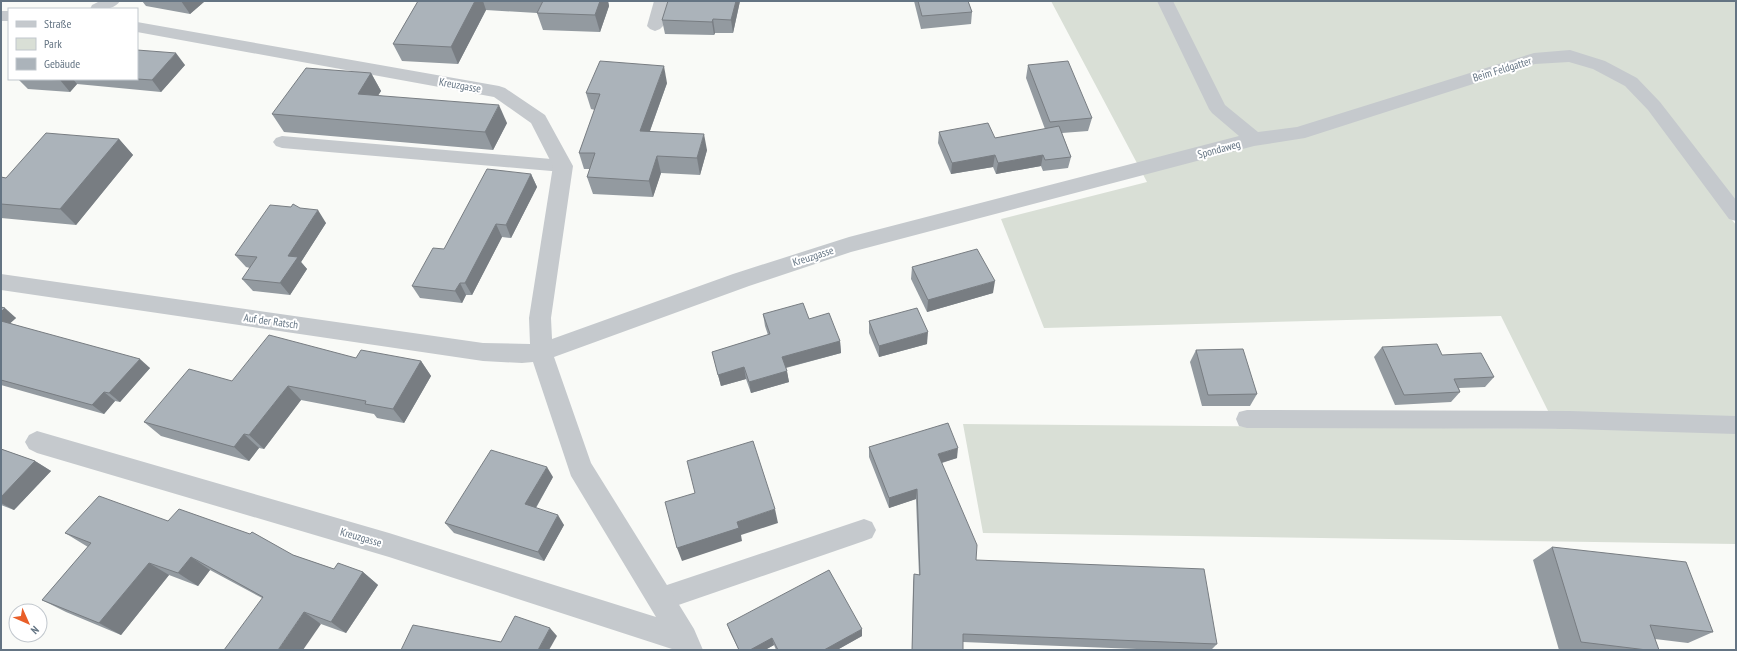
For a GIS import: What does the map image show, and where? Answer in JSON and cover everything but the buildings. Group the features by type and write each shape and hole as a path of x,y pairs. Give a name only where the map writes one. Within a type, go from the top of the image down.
{"street":[{"path":"100,8 112,1"},
{"name":"Spondaweg","path":"1165,1 1218,109 1254,139"},
{"name":"Kreuzgasse","path":"138,27 499,92 538,119 563,166 540,318 541,352 580,468 661,599 686,644"},
{"name":"Beim Feldgatter","path":"1254,139 1298,133 1534,59 1570,56 1599,65 1631,82 1654,106 1736,214"},
{"name":"Spondaweg","path":"1091,181 1254,139"},
{"name":"Kreuzgasse","path":"541,352 741,280 849,244 1091,181"},
{"name":"Auf der Ratsch","path":"1,282 483,352 522,354 541,352"},
{"name":"Kreuzgasse","path":"37,442 389,545 686,644"}],"lane":[{"path":"655,26 661,1"},
{"path":"282,142 563,166"},
{"path":"1247,419 1570,420 1736,425"},
{"path":"661,599 864,530"}],"green space":[{"path":"1051,1 1736,1 1736,199 1717,200 1736,225 1736,544 983,533 963,424 1557,429 1501,316 1044,328 1001,219 1147,182"}]}
